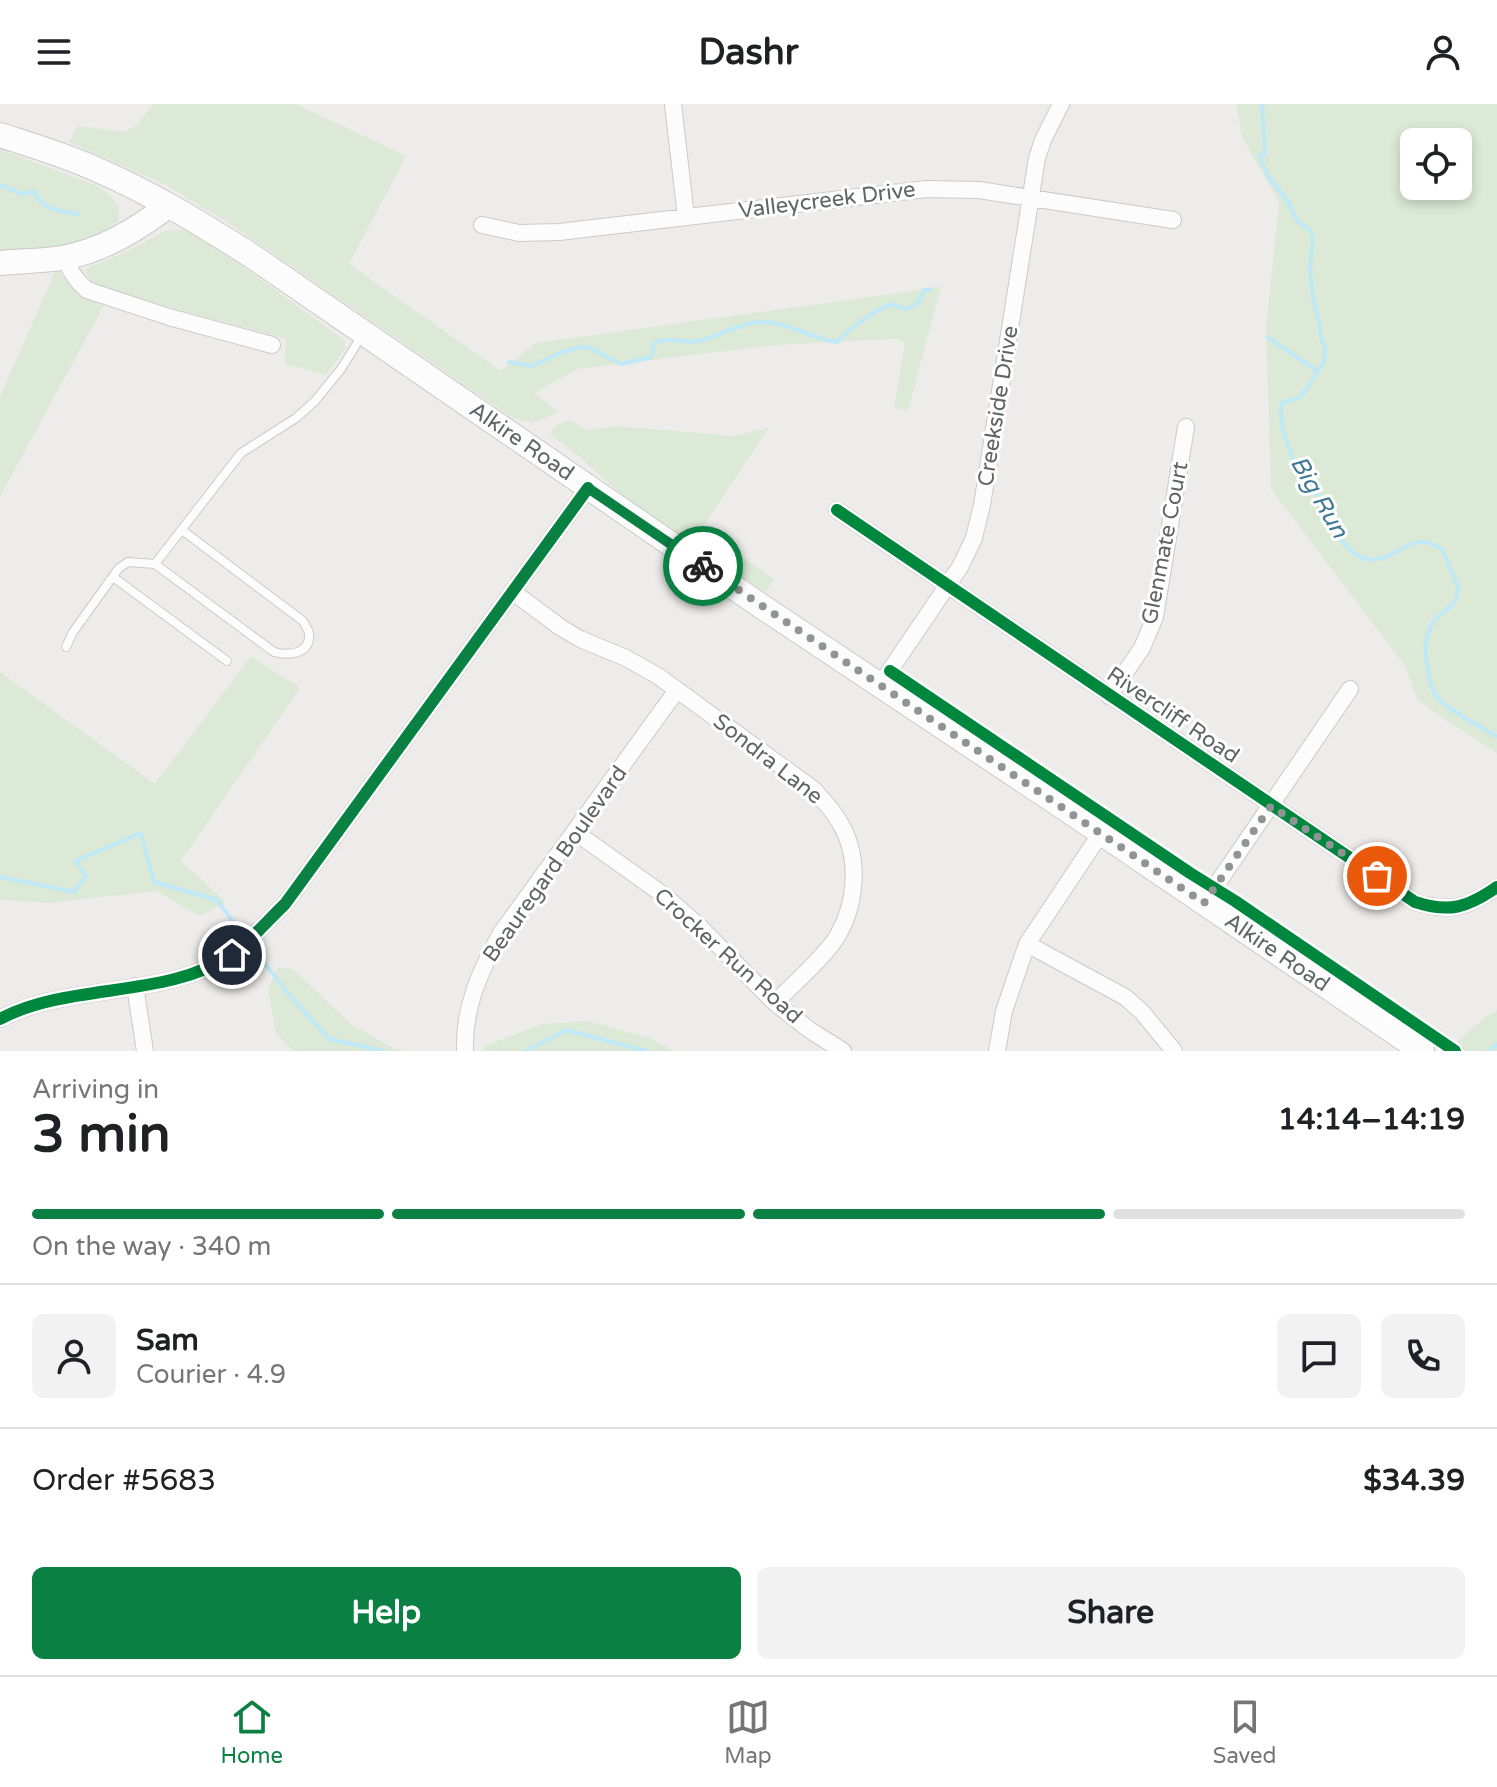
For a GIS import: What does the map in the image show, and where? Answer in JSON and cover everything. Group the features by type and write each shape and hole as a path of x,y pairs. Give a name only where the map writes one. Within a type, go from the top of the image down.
{"main road":[{"name":"Alkire Road","path":"0,135 98,170 168,206 252,256 588,488 1422,1051"},
{"path":"0,263 64,258 107,245 146,223 168,206"}],"street":[{"path":"673,104 686,217"},
{"name":"Creekside Drive","path":"880,685 960,567 977,527 1037,158 1061,104"},
{"name":"Valleycreek Drive","path":"482,225 519,233 559,232 926,189 979,190 1173,220"},
{"path":"64,258 79,284 87,290 169,317 272,345"},
{"name":"Glenmate Court","path":"1109,696 1142,648 1155,617 1186,427"},
{"path":"0,1019 19,1009 49,1001 163,981 201,971 232,955 285,904 588,488"},
{"name":"Rivercliff Road","path":"837,510 1415,902 1437,909 1465,905 1497,887"},
{"name":"Sondra Lane","path":"513,592 560,627 658,676 813,789 842,826 854,871 846,917 837,937 775,1003"},
{"path":"1204,903 1350,689"},
{"name":"Beauregard Boulevard","path":"465,1051 468,1013 474,990 501,933 677,690"},
{"name":"Crocker Run Road","path":"575,832 665,896 775,1003 843,1051"},
{"path":"997,1051 1004,1011 1027,944 1101,833"},
{"path":"1027,944 1125,997 1142,1012 1174,1051"},
{"path":"135,986 145,1051"}],"lane":[{"path":"155,564 241,453 296,418 315,401 364,333"},
{"path":"66,647 73,632 119,568 128,562 155,564 274,652 298,654 306,645 309,634 303,621 182,530"},
{"path":"113,577 227,661"}],"green space":[{"path":"153,104 296,104 406,156 349,264 501,371 535,343 941,287 908,410 894,408 905,343 896,339 776,345 577,369 534,393 559,412 532,423 513,418 230,224 166,185 69,142 78,126 125,132 137,125"},
{"path":"1236,104 1497,104 1497,753 1417,699 1405,666 1271,489 1266,327 1279,202 1242,137"},
{"path":"0,149 97,186 111,196 119,207 118,221 92,238 78,242 0,252"},
{"path":"187,229 344,340 346,348 326,375 285,364 286,339 90,283 85,269 166,231"},
{"path":"56,269 78,295 104,305 0,497 0,397"},
{"path":"570,420 587,430 617,426 736,436 769,427 702,528 774,579 765,592 635,506 550,434 555,426"},
{"path":"251,656 300,688 181,861 226,902 200,916 156,891 48,903 0,900 0,672 155,784"},
{"path":"277,967 293,969 352,1025 395,1049 406,1051 293,1051 276,1034 268,990"},
{"path":"1497,1010 1497,1051 1460,1051 1452,1046 1482,1020"},
{"path":"588,1021 650,1038 674,1051 484,1051 484,1046 542,1024"}],"waterway":[{"name":"Big Run","path":"1262,104 1265,151 1264,155 1259,156 1268,176 1313,238 1310,269 1313,299 1325,347 1324,361 1306,390 1298,398 1281,405 1282,424 1290,452 1303,477 1327,506 1332,528 1354,553 1368,559 1383,558 1418,542 1442,549 1458,587 1453,604 1434,621 1428,634 1425,653 1431,686 1446,706 1497,737"},
{"path":"0,185 21,194 34,191 46,206 78,214"},
{"path":"509,362 532,366 559,353 588,347 621,364 651,357 655,343 660,341 698,341 755,322 783,325 837,342 875,312 890,304 906,309 918,303 924,290 930,289"},
{"path":"1267,337 1317,371"},
{"path":"0,877 74,892 86,875 75,861 141,833 154,882 217,900 240,931"},
{"path":"254,949 285,990 329,1039 383,1051"},
{"path":"526,1051 566,1030 646,1051"},
{"path":"1489,1051 1497,1044"}],"cycle path":[{"path":"0,1019 27,1007 56,1000 178,978 206,969 244,944 285,904 588,488"},
{"path":"837,510 1415,902 1448,908 1467,904 1497,887"},
{"path":"890,671 1455,1051"}],"way so far":[{"path":"703,566 1204,903 1271,806 1377,876"}],"route":[{"path":"232,955 285,904 588,488 703,566"}]}
